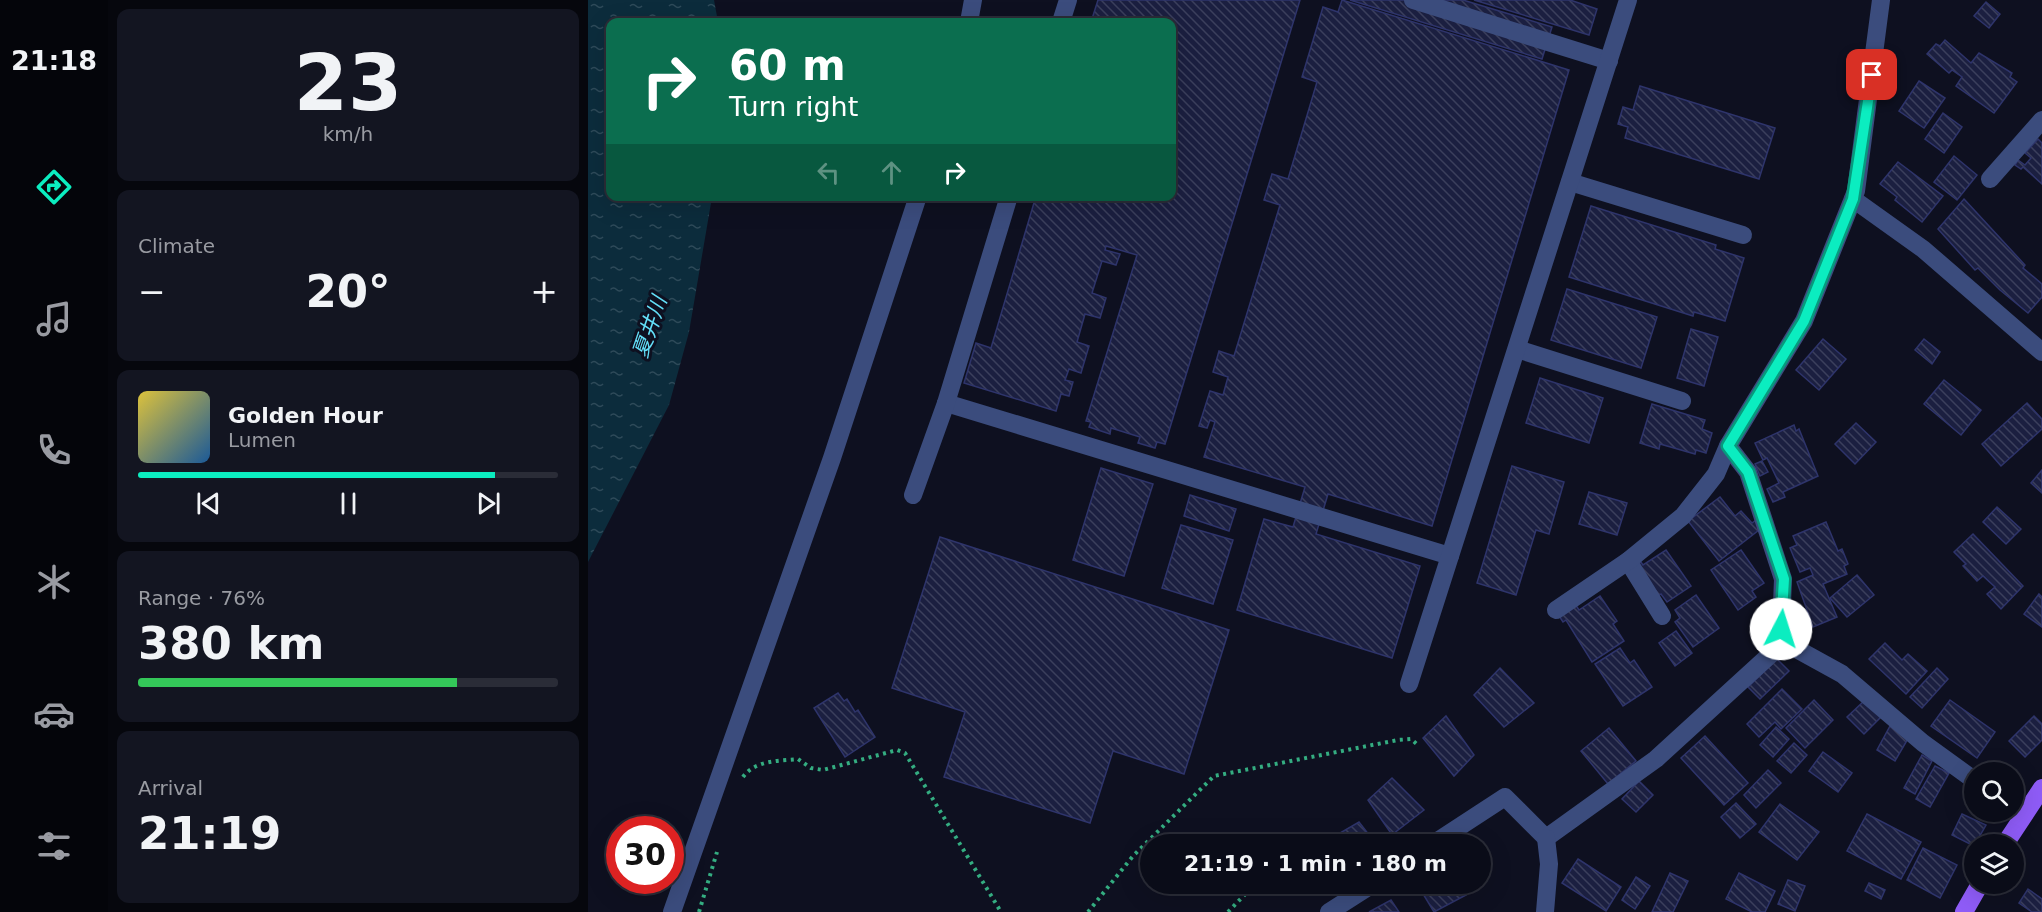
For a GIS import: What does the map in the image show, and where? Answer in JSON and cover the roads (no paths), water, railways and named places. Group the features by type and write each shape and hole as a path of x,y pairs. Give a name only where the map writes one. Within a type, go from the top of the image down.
{"main road":[{"path":"2024,807 2042,788"},
{"path":"1964,912 1974,894"}],"street":[{"path":"970,18 973,0"},
{"path":"1062,18 1068,0"},
{"path":"1413,0 1609,61"},
{"path":"1409,684 1628,0"},
{"path":"1556,610 1628,561 1683,516 1716,474 1728,446 1804,321 1853,199 1879,29 1881,0"},
{"path":"1990,179 2042,120"},
{"path":"1570,182 1743,235"},
{"path":"1853,199 1923,249 2042,352"},
{"path":"672,912 832,458 916,201"},
{"path":"913,495 946,403 1007,201"},
{"path":"1517,349 1682,401"},
{"path":"946,403 1450,556"},
{"path":"1728,446 1748,472 1784,579 1781,629 1785,638 1793,647 1842,674 1923,743 1964,773"},
{"path":"1628,561 1662,616"},
{"path":"1545,838 1656,759 1773,653 1785,638"},
{"path":"1448,834 1505,797 1545,838 1549,864 1545,912"},
{"path":"1329,912 1357,894"}],"water":[{"name":"夏井川","path":"588,0 714,0 717,18 606,18 606,201 711,201 689,332 669,405 588,562"}]}
